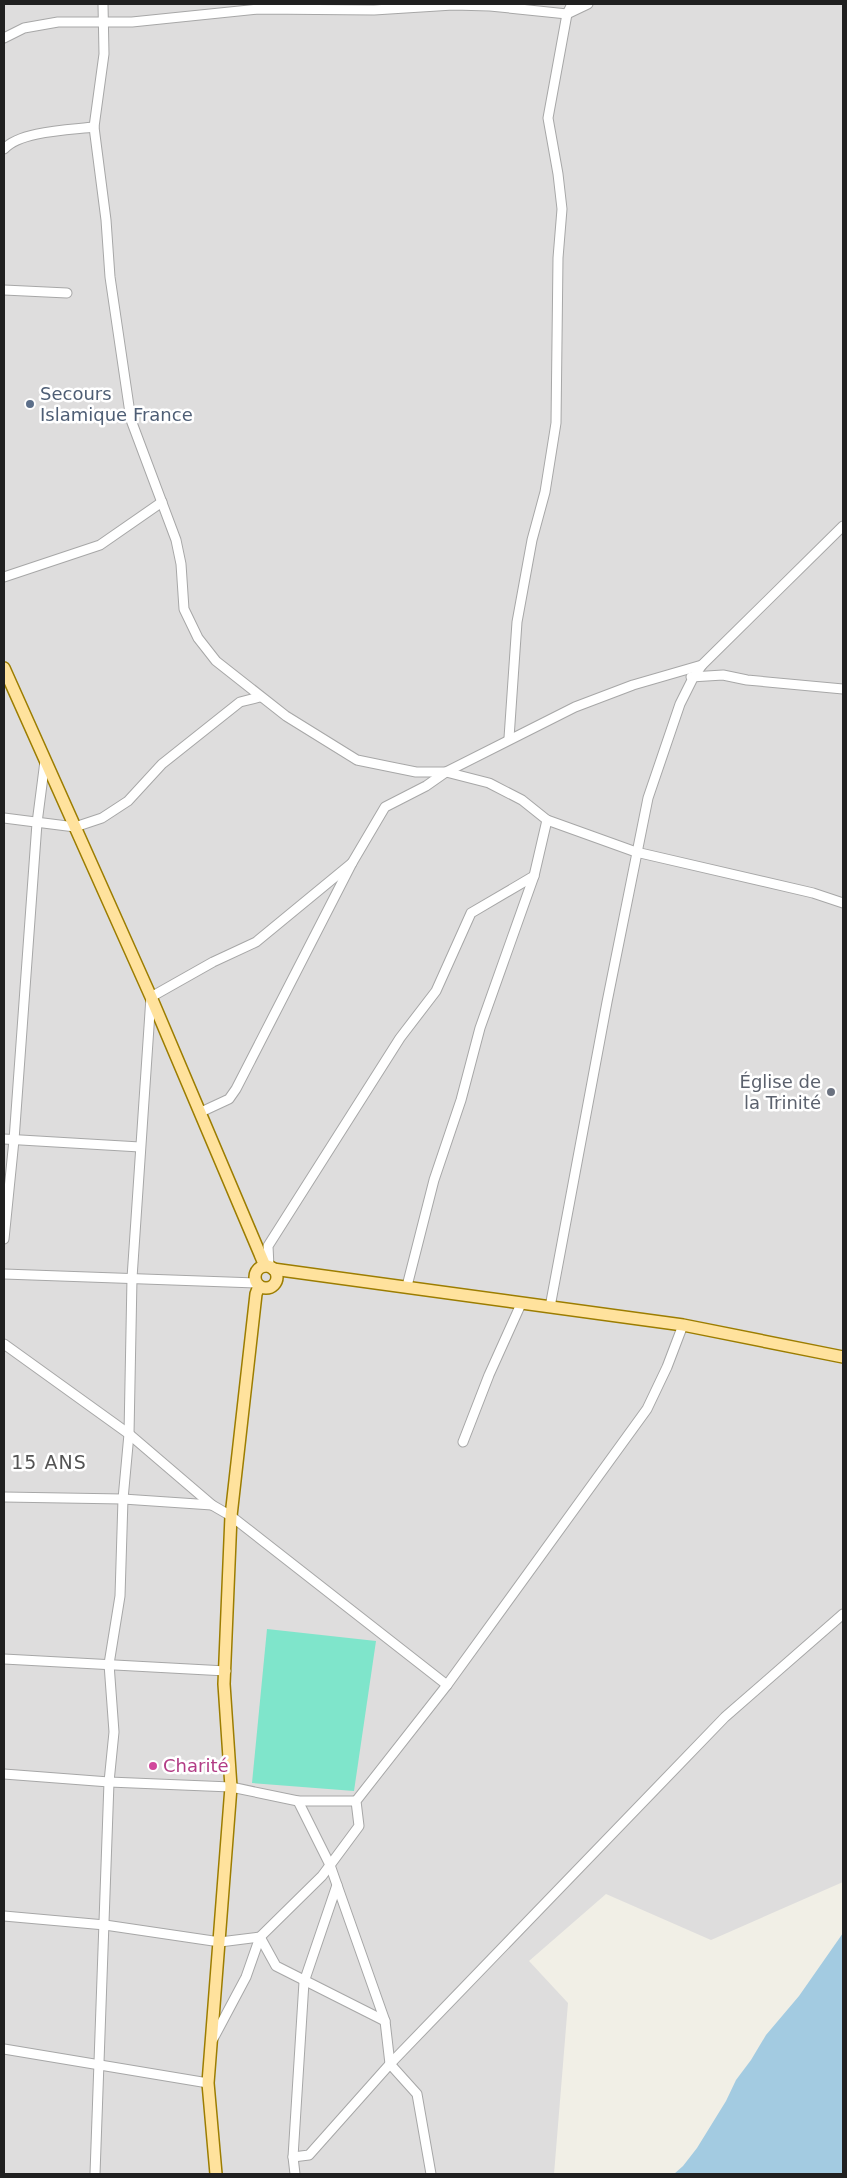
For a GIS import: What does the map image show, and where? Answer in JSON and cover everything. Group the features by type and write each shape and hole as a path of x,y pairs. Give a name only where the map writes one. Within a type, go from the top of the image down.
{"main road":[{"path":"4,668 152,997 269,1267 276,1279 274,1284 264,1288 258,1284 255,1278 257,1270 269,1267 521,1304 683,1325 843,1357"},
{"path":"216,2174 208,2083 231,1786 224,1684 231,1516 258,1284"}],"street":[{"path":"103,4 104,54 94,127 106,220 110,277 131,420 176,540 181,564 184,609 198,638 216,661 260,697 357,760 416,772 446,772 489,783 522,800 547,820 636,852 804,890 843,903"},
{"path":"509,738 517,622 532,540 545,492 556,423 558,258 562,209 548,118 567,14 572,4"},
{"path":"4,38 24,28 58,22 132,22 259,9 374,10 453,5 490,6 567,14 588,4"},
{"path":"4,149 9,144 34,135 94,127"},
{"path":"4,290 67,293"},
{"path":"4,577 100,545 162,502"},
{"path":"550,1307 636,852 648,798 665,743 680,704 702,665 843,526"},
{"path":"201,1112 229,1099 236,1089 352,862 385,807 426,786 446,772 509,738 575,707 702,665"},
{"path":"680,671 693,678 723,675 747,680 843,689"},
{"path":"4,818 75,827 102,818 128,801 162,764 240,702 260,697"},
{"path":"4,1239 14,1140 37,823 46,761"},
{"path":"407,1286 434,1180 461,1100 480,1028 534,876 547,820"},
{"path":"95,2174 109,1782 114,1732 109,1664 120,1596 123,1499 129,1434 132,1278 152,997 213,962 256,942 352,862"},
{"path":"269,1267 268,1246 400,1038 436,991 471,913 534,876"},
{"path":"4,1140 140,1147"},
{"path":"4,1274 258,1284"},
{"path":"463,1442 489,1374 521,1304"},
{"path":"211,2042 246,1977 260,1937 322,1876 359,1826 356,1801 447,1685 647,1409 667,1367 683,1325"},
{"path":"4,1344 129,1434 212,1505 231,1516 447,1685"},
{"path":"4,1497 123,1499 212,1505"},
{"path":"293,2157 308,2155 390,2064 725,1717 843,1614"},
{"path":"4,1659 226,1671"},
{"path":"4,1774 109,1782 231,1786 298,1801 356,1801"},
{"path":"298,1801 330,1865 385,2021 390,2064 417,2094 431,2174"},
{"path":"295,2174 293,2157 304,1982 337,1885"},
{"path":"4,1916 105,1925 220,1942 260,1937"},
{"path":"260,1937 276,1966 304,1982 385,2021"},
{"path":"4,2049 208,2083"}],"shaded area":[{"path":"4,4 843,4 843,1882 711,1940 606,1894 529,1961 568,2003 554,2174 4,2174"}],"green space":[{"path":"267,1629 376,1641 354,1791 252,1783"}],"water":[{"path":"843,1933 843,2174 674,2174 697,2148 726,2101 736,2080 766,2035 799,1996"}],"place":[{"name":"Secours Islamique France","path":"30,404"},
{"name":"Église de la Trinité","path":"831,1092"},
{"name":"Charité","path":"153,1766"}],"district":[{"name":"15 ANS","path":"49,1462"}]}
